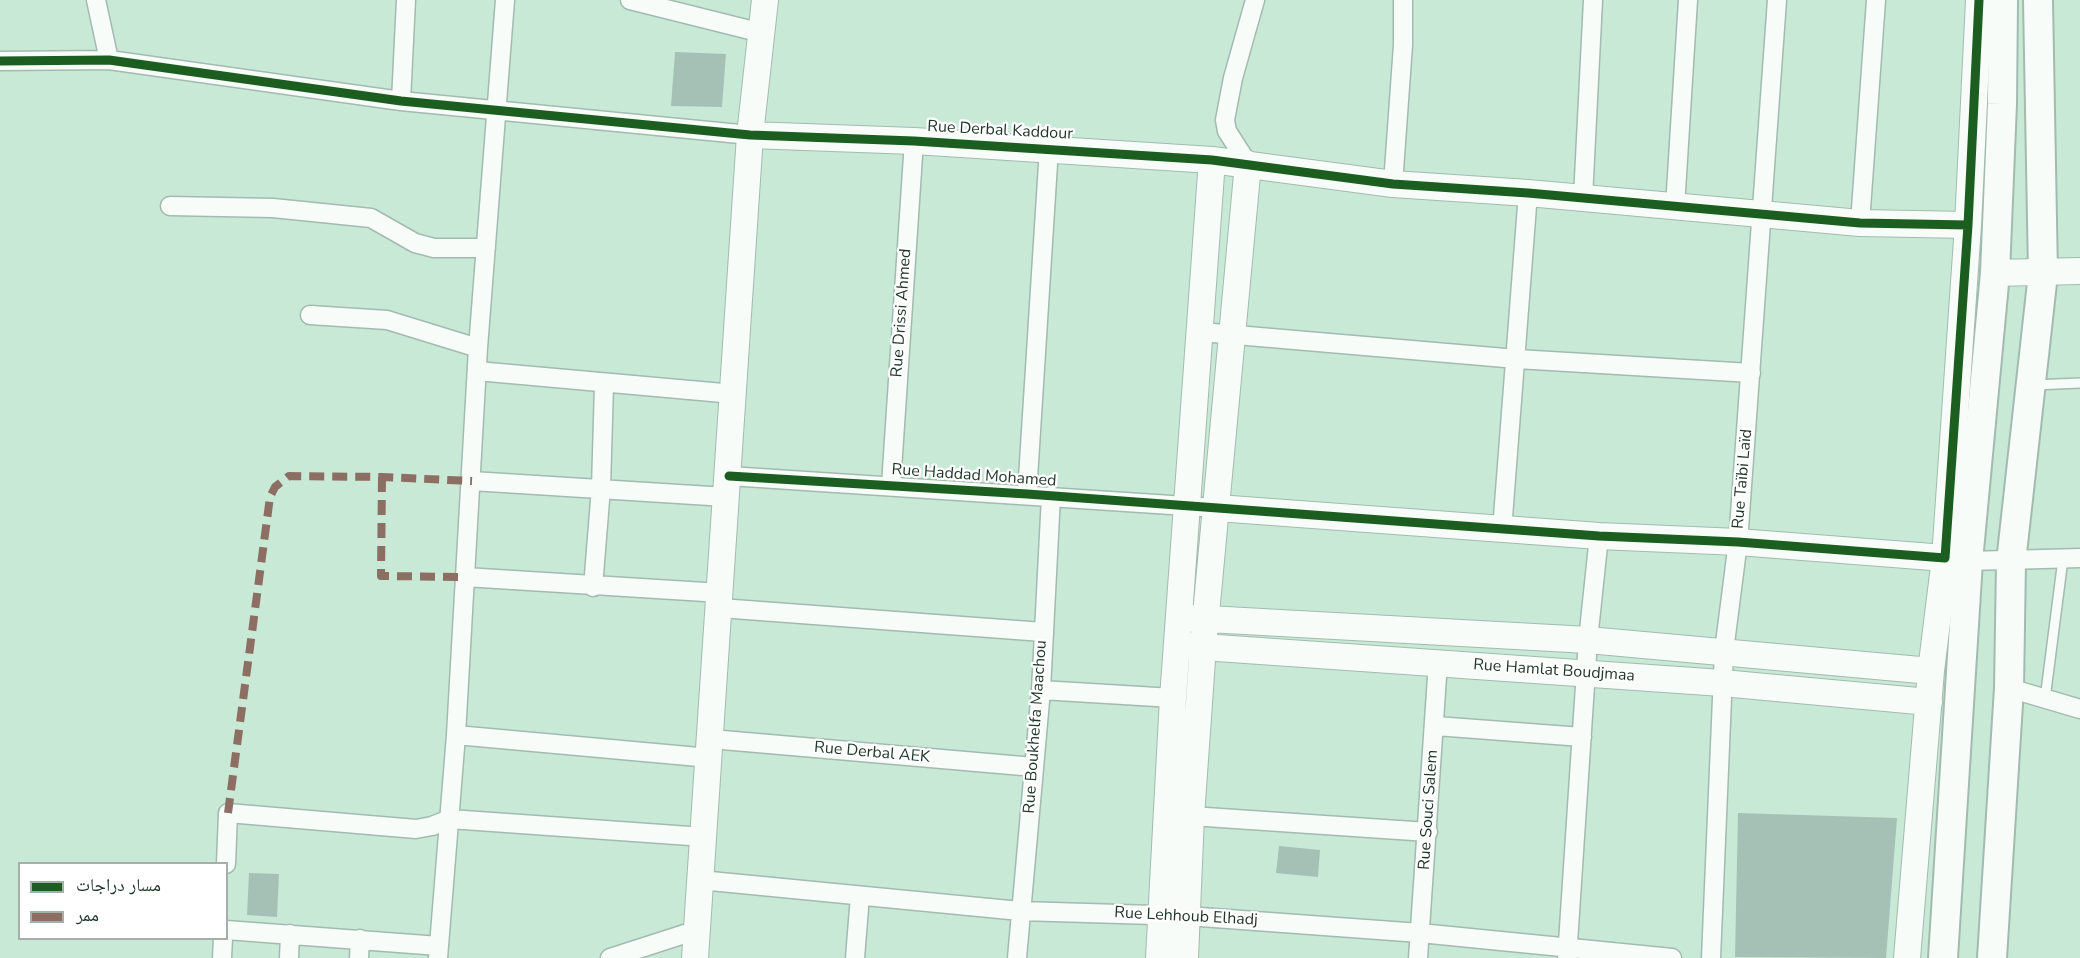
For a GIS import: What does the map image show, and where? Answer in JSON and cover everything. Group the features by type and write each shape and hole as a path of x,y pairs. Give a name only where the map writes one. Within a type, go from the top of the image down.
{"main road":[{"path":"1944,958 1957,560 1995,273 2002,104 2003,0"},
{"path":"1992,958 2010,688 2011,562 2043,274 2038,0"}],"street":[{"path":"96,0 109,60"},
{"path":"401,101 406,0"},
{"path":"228,930 360,939 438,952 456,735 478,348 505,0"},
{"path":"630,0 762,33"},
{"path":"695,958 750,135 765,0"},
{"path":"1193,619 1189,506 1212,160 1227,130 1226,104 1255,0"},
{"path":"1393,184 1403,0"},
{"path":"1583,198 1593,0"},
{"path":"1674,207 1688,0"},
{"name":"Rue Taïbi Laïd","path":"1711,958 1724,651 1738,542 1777,0"},
{"path":"1860,223 1876,0"},
{"path":"1907,958 1931,671 1957,560 1968,225 1979,0"},
{"path":"0,61 109,60 401,101 750,135"},
{"path":"1185,958 1191,816 1190,646 1193,619 1217,508 1248,164 1227,130"},
{"name":"Rue Derbal Kaddour","path":"750,135 1048,148 1212,160 1393,184 1528,193 1860,223 1968,225"},
{"name":"Rue Drissi Ahmed","path":"891,485 914,141"},
{"path":"1027,494 1048,148"},
{"path":"1502,530 1517,359 1528,193"},
{"path":"170,206 273,208 371,218 415,243 434,248 486,248"},
{"path":"1995,273 2043,274 2080,271"},
{"path":"310,315 387,320 478,348"},
{"path":"1202,332 1517,359 1751,374"},
{"path":"477,371 604,385 734,394"},
{"path":"593,587 601,488 604,385"},
{"name":"Rue Haddad Mohamed","path":"472,481 601,488 891,485 1217,508"},
{"name":"Rue Boukhelfa Maachou","path":"1017,958 1041,690 1042,632 1052,496"},
{"path":"1217,508 1502,530 1738,542 1957,560 2011,562 2072,558"},
{"path":"1567,953 1588,640 1599,536"},
{"path":"465,577 593,587 1042,632"},
{"name":"Rue Hamlat Boudjmaa","path":"1193,619 1588,640 1931,671"},
{"path":"1159,958 1173,698 1190,646"},
{"name":"Rue Hamlat Boudjmaa","path":"1190,646 1722,683 1929,702"},
{"name":"Rue Souci Salem","path":"1418,958 1436,726 1438,662"},
{"path":"2010,688 2080,709"},
{"path":"1041,690 1173,698"},
{"path":"1436,726 1582,737"},
{"name":"Rue Derbal AEK","path":"456,735 1034,766"},
{"path":"226,862 228,813 416,829 450,819 704,837"},
{"path":"1191,816 1428,832"},
{"name":"Rue Lehhoub Elhadj","path":"700,880 1020,911 1187,916 1420,933 1567,953 1672,958"},
{"path":"855,958 860,896"},
{"path":"610,958 697,930"},
{"path":"289,958 290,934"},
{"path":"359,958 360,939"},
{"path":"222,958 223,940"}],"lane":[{"path":"2029,385 2080,383"},
{"path":"2045,699 2072,558"}],"building":[{"path":"675,52 726,54 722,107 671,106"},
{"path":"1738,813 1897,818 1886,958 1735,957"},
{"path":"1279,846 1320,850 1318,877 1276,873"},
{"path":"249,873 279,874 277,917 247,915"}],"marked path":[{"path":"228,813 270,497 275,487 289,476 472,481"},
{"path":"382,477 381,576 465,577"}],"cycle path":[{"path":"729,476 1027,494 1599,536 1738,542 1945,558 1968,225 1979,0"},
{"path":"0,61 109,60 401,101 750,135 914,141 1212,160 1393,184 1528,193 1860,223 1968,225"}]}
